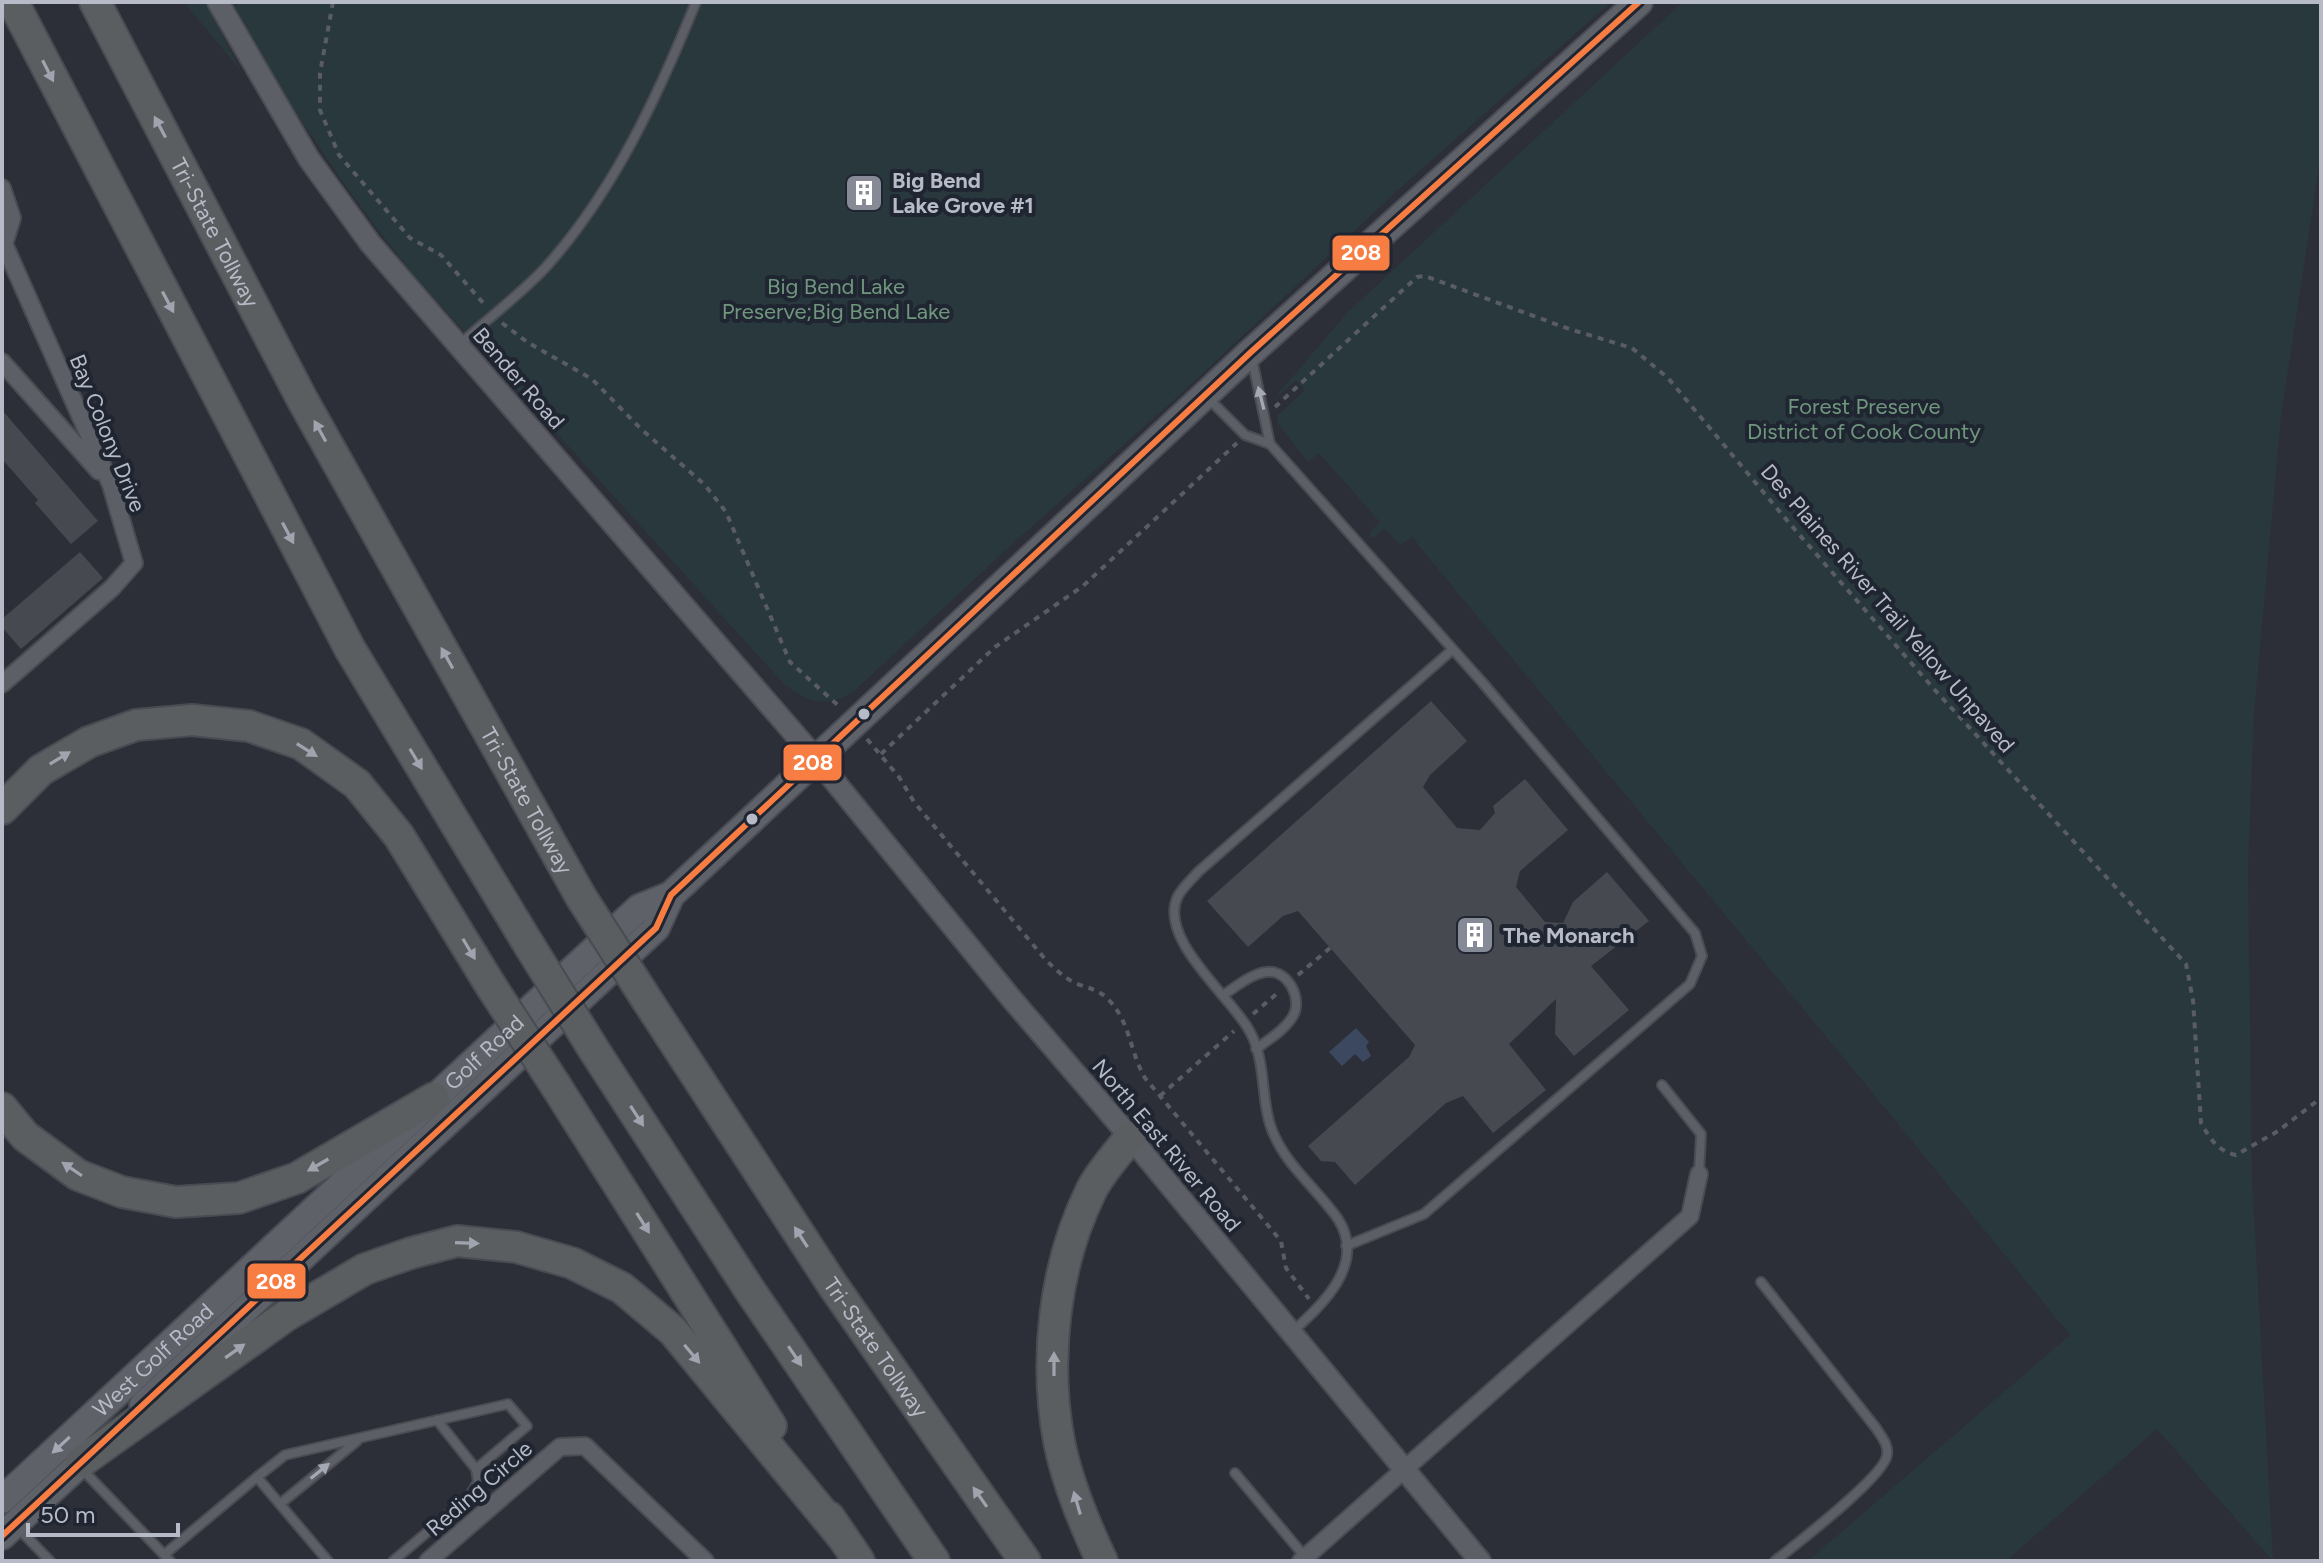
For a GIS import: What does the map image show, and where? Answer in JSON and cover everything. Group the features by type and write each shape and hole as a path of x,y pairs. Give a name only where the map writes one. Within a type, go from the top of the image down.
{"highway":[{"path":"13,2 350,649 594,1050 749,1289 934,1561"},
{"name":"Tri-State Tollway","path":"95,2 302,399 581,897 832,1284 1025,1561"},
{"path":"2,809 41,770 89,742 136,725 192,720 249,726 301,744 357,784 399,836 491,986 859,1561"},
{"path":"2,1108 25,1136 78,1175 122,1192 176,1202 239,1198 297,1178 434,1098"},
{"path":"1102,1561 1083,1521 1059,1441 1052,1364 1058,1302 1071,1235 1092,1188 1130,1137"},
{"path":"79,1464 287,1315 365,1269 457,1241 516,1247 572,1263 622,1288 673,1331 840,1534"}],"main road":[{"name":"Golf Road","path":"303,1221 639,908 671,895 818,761 1250,353 1639,2"},
{"name":"Golf Road","path":"312,1248 656,928 671,895"},
{"name":"West Golf Road","path":"2,1500 303,1221"},
{"name":"West Golf Road","path":"8,1530 312,1248"}],"street":[{"name":"Bender Road","path":"218,2 309,159 370,243 818,761"},
{"name":"Bay Colony Drive","path":"2,188 12,218 3,245 111,485 134,563 112,588 2,684"},
{"path":"2,362 111,485"},
{"name":"North East River Road","path":"818,761 1010,997 1130,1137 1480,1561"},
{"path":"1303,1559 1690,1216 1699,1174"},
{"name":"Reding Circle","path":"428,1561 560,1447 585,1446 705,1561"}],"lane":[{"path":"458,345 544,269 581,223 620,163 656,97 696,2"},
{"path":"1250,353 1270,444 1451,651 1482,682 1695,933 1702,956 1690,984 1424,1214 1346,1246"},
{"path":"1205,396 1245,435 1270,444"},
{"path":"1291,1333 1335,1288 1345,1266 1346,1246 1339,1222 1286,1159 1273,1133 1250,1031 1182,943 1174,919 1178,896 1198,872 1451,651"},
{"path":"1223,995 1263,972 1275,972 1293,988 1297,1001 1288,1024 1256,1049"},
{"path":"1662,1085 1701,1134 1699,1174"},
{"path":"1761,1282 1876,1428 1888,1454 1884,1465 1869,1481 1775,1561"},
{"path":"79,1464 167,1558 285,1455 508,1404 527,1426 476,1469"},
{"path":"393,1561 469,1497 478,1482 476,1469 437,1420"},
{"path":"280,1504 361,1438"},
{"path":"1235,1473 1303,1559"},
{"path":"257,1477 328,1561"},
{"path":"8,1530 50,1561"}],"path":[{"path":"333,2 320,73 320,110 339,155 410,238 441,255 485,305"},
{"name":"Des Plaines River Trail Yellow Unpaved","path":"1274,409 1417,277 1425,276 1555,324 1632,348 1668,378 1934,689 2186,964 2193,1000 2201,1123 2210,1140 2225,1152 2236,1155 2252,1148 2320,1099"},
{"path":"501,322 527,342 592,379 641,429 705,485 726,512 790,662 836,702"},
{"path":"1230,450 1083,586 995,647 881,754 914,802 1045,959 1059,973 1075,983 1095,989 1107,998 1127,1025 1134,1060 1145,1078 1281,1241 1286,1268 1300,1287"}],"green space":[{"path":"184,2 205,2 242,72"},
{"name":"Big Bend Lake Preserve;Big Bend Lake","path":"233,2 1611,2 1399,189 1185,390 853,692 825,702 802,696 784,684 415,277 317,144"},
{"name":"Forest Preserve District of Cook County","path":"1683,2 2321,2 2321,154 2281,416 2254,713 2248,868 2252,1179 2273,1561 2157,1429 2006,1561 1808,1561 2070,1335 1413,536 1400,545 1384,528 1375,537 1370,537 1369,533 1380,522 1319,453 1308,462 1278,424 1277,416 1305,390 1296,380 1275,399 1278,394 1348,312"}],"water":[{"path":"1356,1028 1369,1042 1366,1046 1371,1056 1363,1062 1355,1054 1342,1066 1329,1052"}],"building":[{"name":"Big Bend Lake Grove #1","path":"880,177 882,206 848,209 845,180"},
{"path":"2,410 98,521 71,544 2,459"},
{"path":"80,552 103,578 21,649 2,627 2,619"},
{"name":"The Monarch","path":"1431,701 1467,741 1430,775 1423,787 1457,828 1480,830 1495,813 1493,806 1525,779 1568,830 1520,871 1516,887 1545,922 1563,923 1573,902 1607,872 1649,921 1591,966 1629,1010 1574,1056 1555,1034 1556,999 1509,1044 1546,1090 1493,1133 1463,1096 1446,1103 1355,1185 1335,1162 1321,1161 1308,1146 1409,1057 1415,1045 1298,911 1283,916 1248,947 1207,901"}],"transit line":[{"name":"208","path":"2,1536 656,928 671,895 1250,353 1639,2"}],"place":[{"name":"Big Bend Lake Grove #1","path":"864,193"},
{"name":"The Monarch","path":"1475,935"}]}
